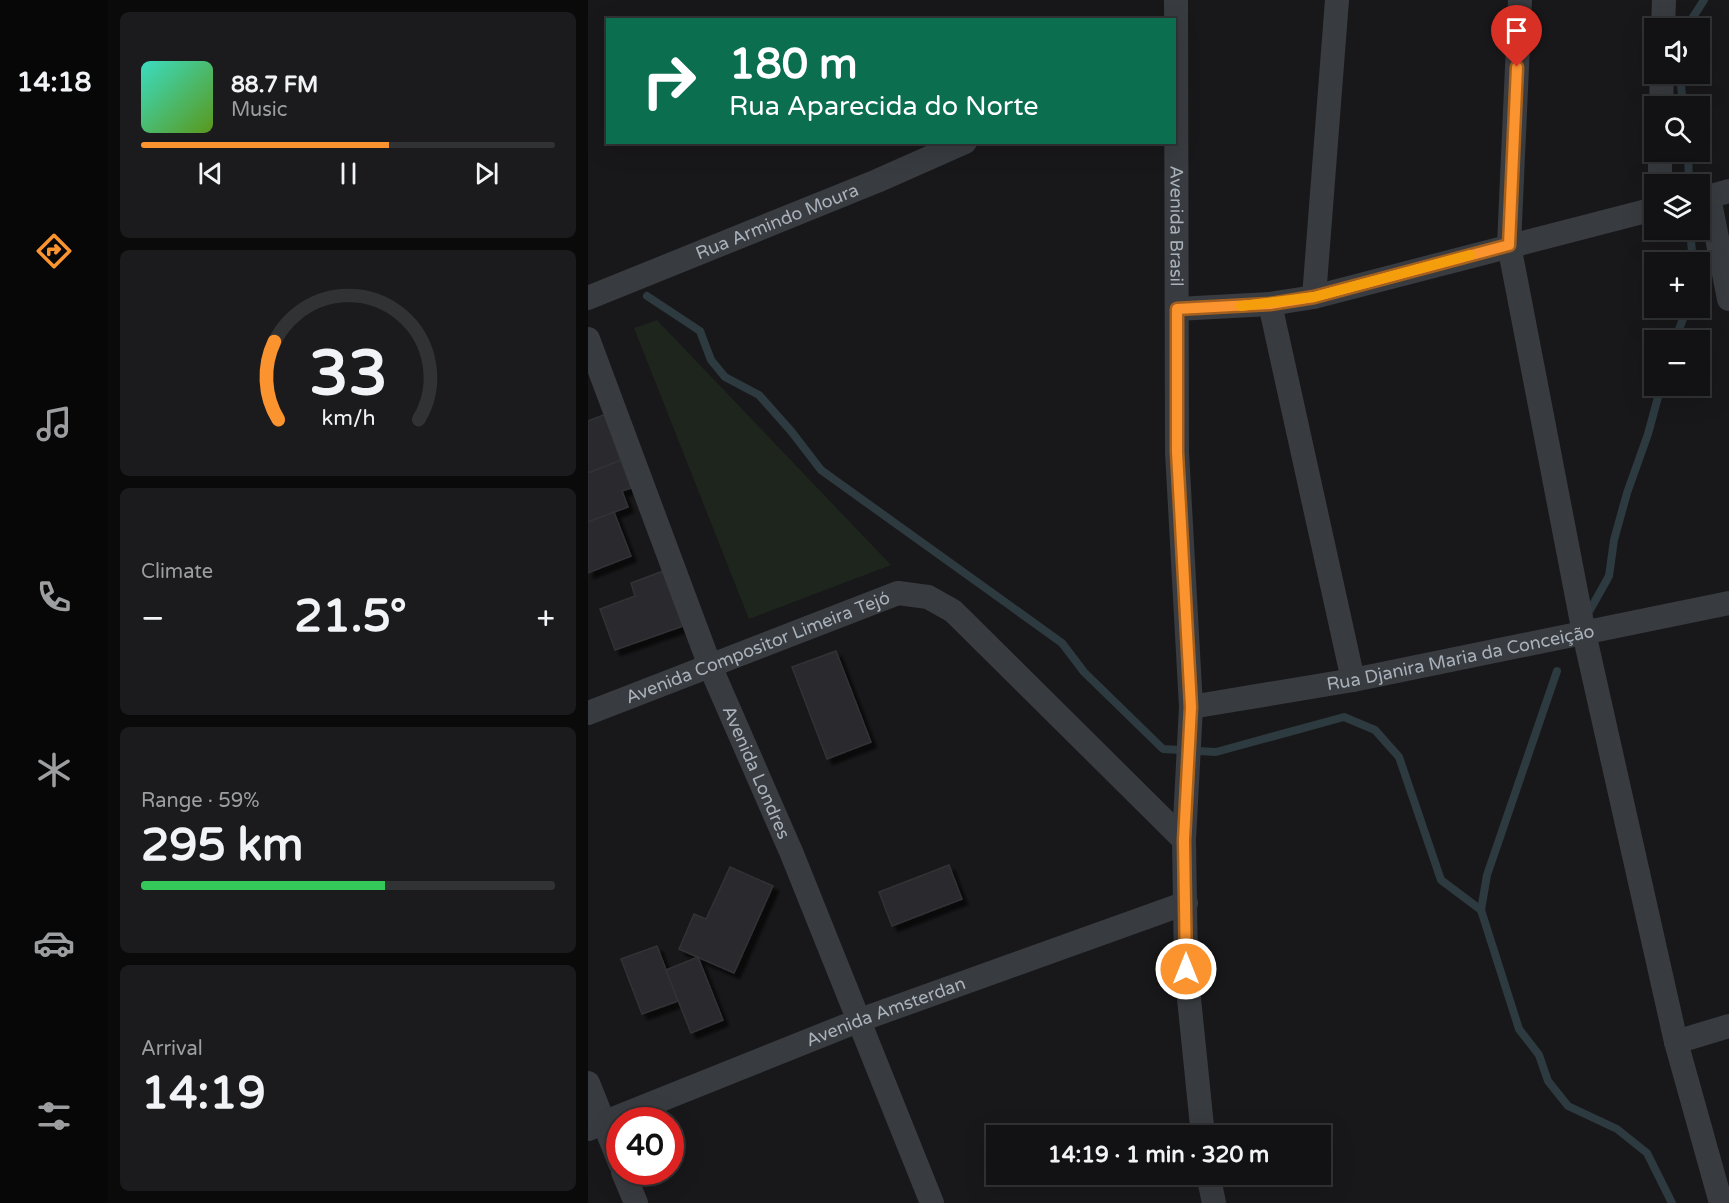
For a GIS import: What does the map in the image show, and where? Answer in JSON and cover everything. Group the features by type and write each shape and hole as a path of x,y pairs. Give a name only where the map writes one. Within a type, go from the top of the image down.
{"street":[{"name":"Avenida Brasil","path":"1176,0 1177,452 1191,707 1184,840 1186,969 1202,1125"},
{"path":"1314,297 1337,0"},
{"path":"1520,0 1509,245 1584,633 1676,1042 1721,1203"},
{"path":"1663,18 1664,0"},
{"name":"Rua Armindo Moura","path":"588,298 877,181 960,144"},
{"path":"1712,196 1729,299"},
{"path":"1177,309 1270,304 1314,297 1644,211"},
{"path":"1270,304 1353,680"},
{"name":"Avenida Londres","path":"588,339 710,666 792,854 932,1203"},
{"name":"Avenida Compositor Limeira Tejó","path":"588,713 898,593 928,597 953,611 1184,840"},
{"name":"Rua Djanira Maria da Conceição","path":"1191,707 1353,680 1729,603"},
{"name":"Avenida Amsterdan","path":"595,1126 860,1020 1186,903"},
{"path":"1676,1042 1729,1026"},
{"path":"588,1083 595,1126 606,1142"},
{"path":"628,1185 636,1203"},
{"path":"1210,1185 1214,1203"}],"shaded area":[{"path":"657,320 891,565 749,619 634,328"}],"building":[{"path":"611,412 629,457 588,473 588,421"},
{"path":"624,459 634,487 622,491 628,507 588,522 588,473"},
{"path":"614,512 631,556 588,573 588,522"},
{"path":"663,571 683,626 615,650 600,609 635,596 631,583"},
{"path":"836,651 871,742 827,759 792,667"},
{"path":"949,865 962,899 892,926 879,892"},
{"path":"730,867 773,886 734,973 679,949 694,914 706,919"},
{"path":"657,946 678,1001 642,1014 621,959"},
{"path":"698,957 723,1020 691,1033 666,970"}],"waterway":[{"path":"1692,18 1704,0"},
{"path":"1681,84 1682,96"},
{"path":"1688,162 1689,174"},
{"path":"1691,240 1692,252"},
{"path":"647,296 700,331 711,360 725,377 759,395 821,470 1062,643 1084,672 1163,749 1216,752 1344,717 1375,730 1399,757 1441,880 1481,910 1519,1029 1539,1055 1548,1081 1568,1106 1617,1129 1647,1153 1672,1203"},
{"path":"1679,330 1683,318"},
{"path":"1590,610 1609,576 1614,540 1658,396"},
{"path":"1481,910 1487,875 1557,671"}],"slow traffic":[{"path":"1241,306 1314,297 1470,255"}],"route":[{"path":"1186,969 1184,840 1191,707 1177,452 1177,309 1270,304 1314,297 1509,245 1517,67"}]}
